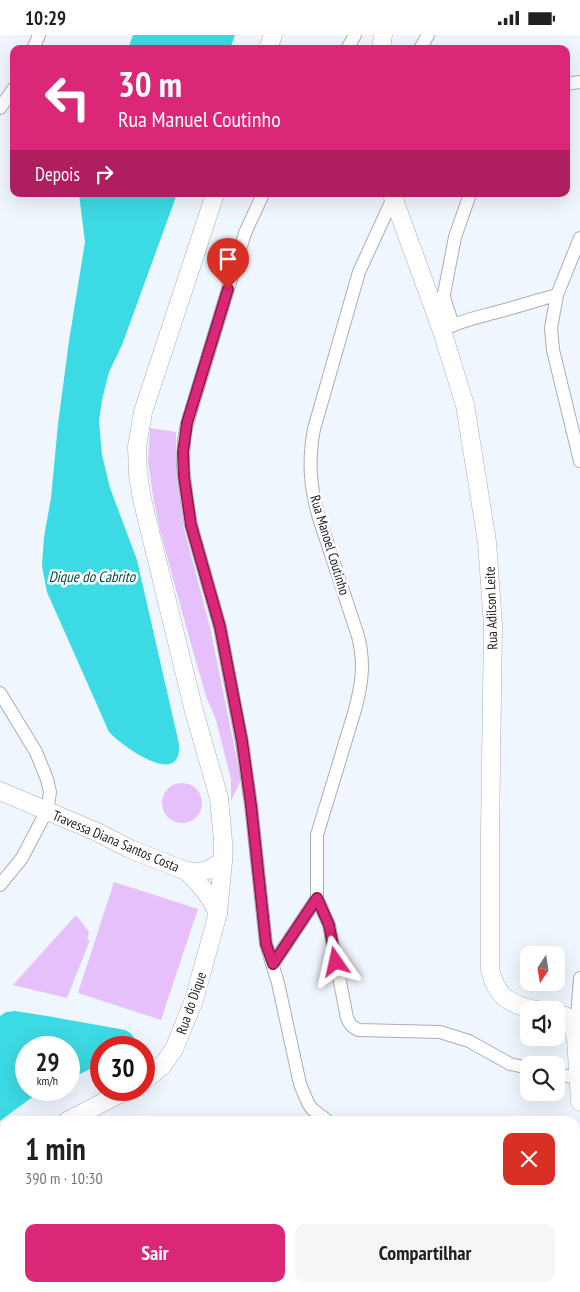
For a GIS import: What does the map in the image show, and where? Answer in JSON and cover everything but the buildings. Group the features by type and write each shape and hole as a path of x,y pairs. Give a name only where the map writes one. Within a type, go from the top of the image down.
{"street":[{"path":"0,108 10,94"},
{"name":"Rua do Dique","path":"155,1072 162,1066 174,1049 194,1000 218,913 223,841 218,798 194,711 142,499 137,447 143,412 214,197"},
{"path":"262,197 245,233 193,401 184,439 183,465 191,525 220,627 242,741 266,944 273,964 300,1084 308,1103 312,1109 321,1116"},
{"name":"Rua Adilson Leite","path":"392,197 447,328 465,405 488,542 493,625 490,969 494,983 502,995 507,1000 520,1006"},
{"name":"Rua Manoel Coutinho","path":"317,898 317,835 355,710 363,665 358,635 314,501 311,483 312,441 359,271 392,197"},
{"path":"469,197 454,237 444,294 447,328 481,316 557,295"},
{"path":"580,238 557,295 551,328 553,350 580,461"},
{"path":"0,693 36,752 50,792 46,811 22,858 0,885"},
{"name":"Travessa Diana Santos Costa","path":"0,791 97,832 130,849 186,871 199,873 223,861"},
{"name":"Travessa Diana Santos Costa","path":"186,871 204,888 218,913"},
{"path":"273,964 317,898"},
{"path":"317,898 329,925 347,1018 353,1028 359,1030 440,1032 469,1041 510,1064 520,1066"},
{"path":"580,978 576,1038 580,1102"},
{"path":"565,1016 570,1020 576,1038"},
{"path":"565,1076 578,1078"},
{"path":"77,1116 106,1101"}],"shaded area":[{"path":"150,428 176,432 176,465 184,529 210,627 241,780 231,801 231,779 216,720 206,696 160,530 148,461"},
{"path":"182,783 193,786 199,792 202,803 199,814 193,820 182,823 171,820 165,814 162,803 165,792 171,786"},
{"path":"114,882 198,909 161,1020 78,993"},
{"path":"76,915 89,932 87,940 90,940 67,998 13,985"}],"water":[{"path":"133,35 235,35 231,45 129,45"},
{"name":"Dique do Cabrito","path":"79,197 176,197 122,345 109,372 99,421 102,455 110,488 137,560 179,744 177,757 171,763 162,764 150,761 126,746 109,732 47,592 42,566 69,341 85,242"},
{"path":"15,1011 125,1030 133,1036 90,1036 90,1069 80,1074 80,1036 15,1036 15,1101 27,1101 7,1116 0,1116 0,1016 6,1012"}],"route":[{"path":"228,289 193,401 184,439 183,465 191,525 220,627 242,741 268,953 273,964 317,898 329,925 336,962"}]}
